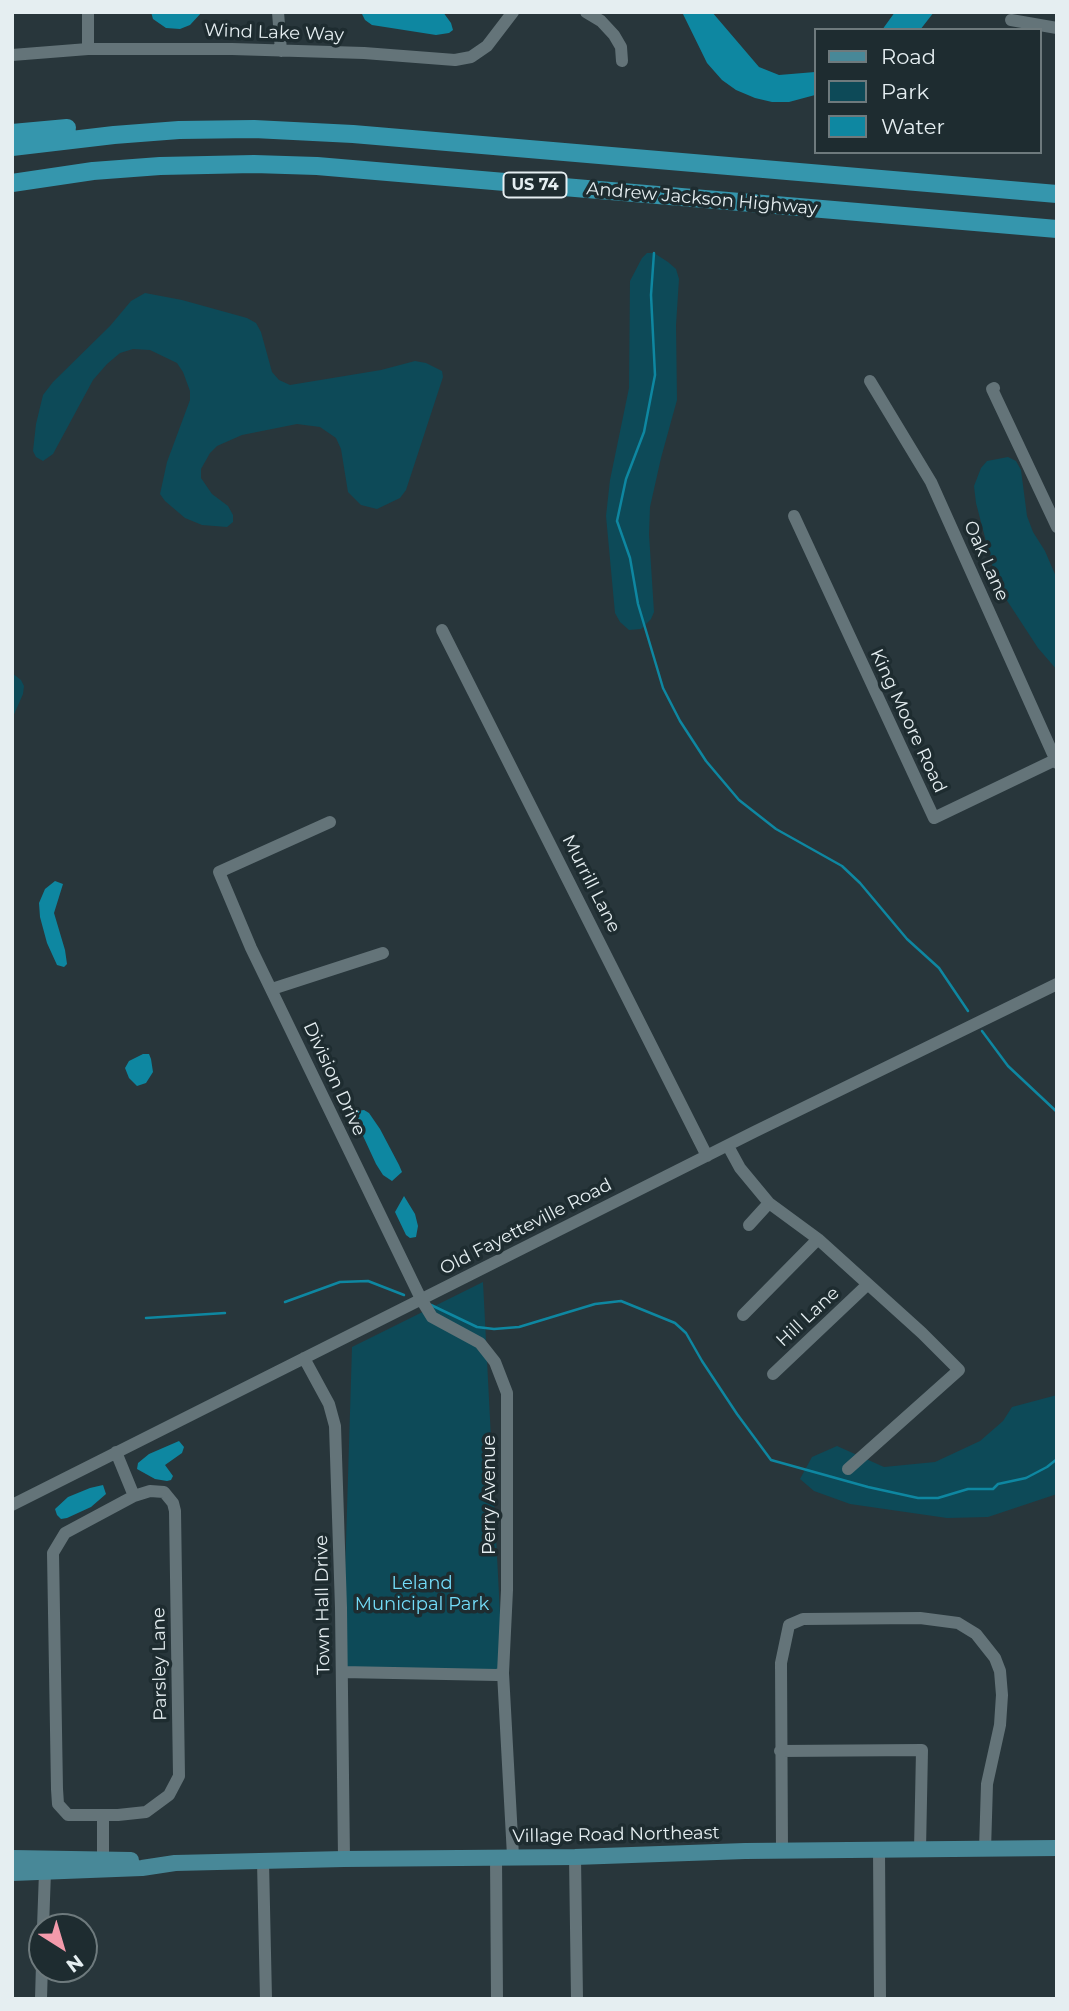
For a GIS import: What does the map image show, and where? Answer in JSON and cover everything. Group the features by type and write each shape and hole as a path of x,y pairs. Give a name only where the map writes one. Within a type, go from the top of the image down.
{"highway":[{"path":"12,133 84,127 179,130"},
{"name":"Andrew Jackson Highway","path":"12,147 179,130 254,129 353,134 1057,194"},
{"name":"Andrew Jackson Highway","path":"12,183 93,171 160,166 317,166 1057,229"}],"main road":[{"name":"Village Road Northeast","path":"12,1858 103,1864 176,1864 344,1858 1057,1849"},
{"name":"Village Road Northeast","path":"12,1873 45,1872 103,1864"}],"street":[{"path":"88,12 88,49"},
{"path":"278,12 281,51"},
{"name":"Wind Lake Way","path":"12,55 88,49 232,48 464,59 487,46 513,12"},
{"path":"586,12 601,21 614,35 621,47 622,61"},
{"path":"1010,21 1057,28"},
{"name":"Oak Lane","path":"870,381 931,482 1056,761"},
{"path":"995,387 992,389 1057,527"},
{"name":"King Moore Road","path":"794,516 934,818 1056,761"},
{"name":"Murrill Lane","path":"442,630 707,1156"},
{"name":"Division Drive","path":"330,822 219,872 251,948 421,1299"},
{"path":"272,989 383,953"},
{"name":"Old Fayetteville Road","path":"12,1505 707,1156 1057,984"},
{"path":"728,1146 740,1168 769,1203 818,1240 922,1333 959,1370 848,1469"},
{"path":"749,1225 769,1203"},
{"path":"743,1315 818,1240"},
{"name":"Hill Lane","path":"773,1374 867,1285"},
{"name":"Perry Avenue","path":"421,1299 432,1317 480,1343 495,1362 507,1393 508,1562 503,1673 513,1856"},
{"name":"Town Hall Drive","path":"304,1358 329,1405 335,1426 344,1858"},
{"path":"116,1452 134,1496"},
{"name":"Parsley Lane","path":"150,1491 164,1492 173,1503 175,1511 179,1776 169,1796 146,1812 68,1815 58,1804 53,1553 65,1533 134,1496 150,1491"},
{"path":"782,1851 781,1663 789,1625 803,1619 920,1618 958,1623 976,1634 995,1658 1000,1671 1000,1725 986,1784 985,1850"},
{"path":"342,1672 503,1673"},
{"path":"780,1751 922,1750 920,1850"},
{"path":"103,1815 103,1864"},
{"path":"879,1850 880,1999"},
{"path":"496,1857 498,1999"},
{"path":"575,1857 577,1999"},
{"path":"263,1861 266,1999"},
{"path":"44,1913 45,1872"}],"green space":[{"path":"647,253 654,253 668,262 676,269 679,279 676,325 677,400 650,507 654,612 641,629 629,630 615,613 606,516 610,480 629,388 630,281"},
{"path":"145,293 182,300 247,318 256,323 272,372 279,380 290,385 381,370 415,361 442,371 443,377 406,490 400,498 377,509 361,505 348,492 341,449 336,438 320,427 297,424 242,435 217,446 201,469 201,478 212,494 228,506 233,522 227,527 202,525 185,518 160,494 167,462 190,400 190,391 177,363 150,350 133,349 120,353 107,364 93,380 53,454 43,461 36,457 33,451 36,424 43,395 131,301"},
{"path":"1008,457 1016,461 1021,470 1027,516 1057,579 1057,670 1038,648 1006,599 994,572 976,503 974,486 981,468 987,461"},
{"path":"12,673 24,686 12,719"},
{"name":"Leland Municipal Park","path":"483,1282 503,1673 342,1672 352,1347"},
{"path":"1057,1395 1057,1494 988,1517 947,1518 850,1504 814,1491 800,1479 812,1457 837,1446 884,1467 935,1462 980,1441 1003,1421 1012,1407"}],"water":[{"path":"151,12 202,12 190,25 180,29 166,28 153,19"},
{"path":"361,12 443,12 453,30 436,35 372,25 365,20"},
{"path":"682,12 712,12 759,67 779,75 814,72 814,95 789,102 755,98 722,80 707,63"},
{"path":"895,12 934,12 922,28 883,28"},
{"path":"55,881 63,884 54,913 65,950 67,964 64,967 57,965 40,917 39,903 45,889"},
{"path":"149,1054 153,1072 146,1083 137,1086 129,1078 125,1068 129,1061"},
{"path":"364,1110 380,1129 402,1172 392,1181 383,1175 376,1164 352,1112"},
{"path":"404,1196 415,1214 418,1226 416,1237 410,1238 406,1235 395,1212"},
{"path":"179,1441 184,1447 182,1453 165,1465 173,1476 171,1480 155,1479 137,1469 138,1463 149,1454"},
{"path":"103,1485 106,1494 91,1507 67,1518 61,1519 57,1515 55,1509 68,1497"}],"waterway":[{"path":"654,253 651,295 655,375 644,432 626,479 617,521 630,558 638,604 663,688 680,721 706,761 739,800 776,829 842,866 860,883 907,939 939,968 968,1011"},
{"path":"982,1031 1008,1066 1057,1112"},
{"path":"285,1302 340,1282 368,1281 404,1295"},
{"path":"431,1305 477,1327 494,1329 519,1327 595,1304 621,1301 675,1323 686,1333 737,1414 771,1460 868,1487 918,1498 938,1498 968,1489 993,1489 998,1484 1026,1478 1057,1459"},
{"path":"146,1318 225,1313"}]}
